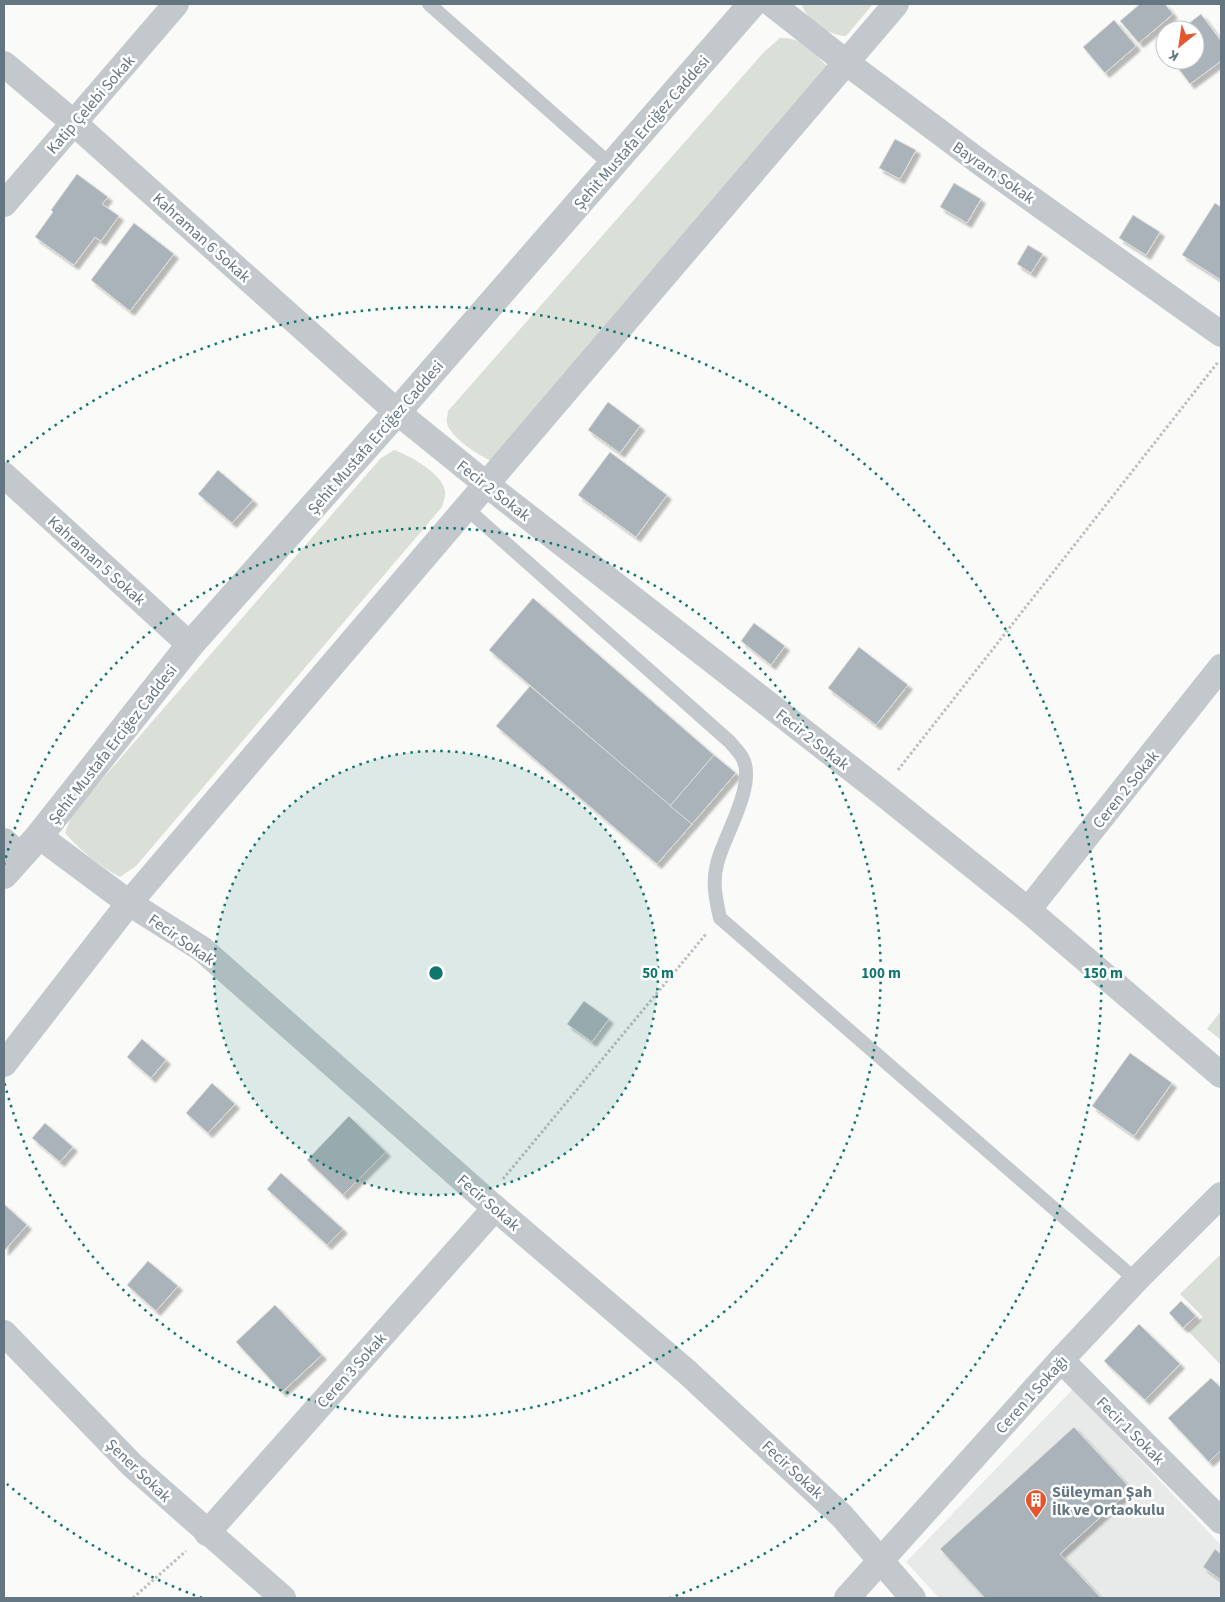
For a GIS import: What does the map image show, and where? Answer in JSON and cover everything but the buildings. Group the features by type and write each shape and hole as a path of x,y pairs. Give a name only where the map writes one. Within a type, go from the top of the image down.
{"street":[{"name":"Katip Çelebi Sokak","path":"4,204 176,4"},
{"name":"Şehit Mustafa Erciğez Caddesi","path":"17,852 190,645 397,412 752,4"},
{"name":"Bayram Sokak","path":"772,4 847,63 985,166 1221,334"},
{"path":"4,1064 129,903 896,4"},
{"name":"Kahraman 6 Sokak","path":"4,64 74,123 397,412"},
{"name":"Fecir 2 Sokak","path":"397,412 486,484 881,792 1028,910 1221,1075"},
{"name":"Kahraman 5 Sokak","path":"4,475 190,645"},
{"name":"Ceren 2 Sokak","path":"1028,910 1221,667"},
{"name":"Fecir Sokak","path":"17,852 129,903 202,949 490,1204 687,1372 778,1454 842,1516 913,1598"},
{"name":"Ceren 1 Sokağı","path":"847,1598 1136,1280 1221,1195"},
{"name":"Ceren 3 Sokak","path":"207,1533 490,1204"},
{"name":"Şener Sokak","path":"4,1333 132,1465 283,1598"},
{"name":"Fecir 1 Sokak","path":"1062,1360 1221,1521"}],"lane":[{"path":"430,4 612,166"},
{"path":"466,508 730,742 743,758 747,774 743,794 717,863 714,882 720,918 1136,1280"}],"path":[{"path":"881,792 1221,358"},
{"path":"490,1204 720,918"},
{"path":"133,1598 207,1533"}],"shaded area":[{"path":"801,4 873,4 846,36 832,33 819,26 804,11"},
{"path":"780,38 801,42 827,66 492,461 459,440 449,428 447,421 448,411 764,52"},
{"path":"394,450 424,466 438,478 445,491 442,507 136,866 120,877 97,863 65,833 72,814 381,458"},
{"path":"1221,1011 1221,1040 1207,1029"},
{"path":"1221,1254 1221,1365 1188,1331 1203,1317 1180,1294"},
{"path":"1073,1389 1221,1545 1221,1598 939,1598 906,1562"}],"place":[{"name":"Süleyman Şah İlk ve Ortaokulu","path":"1036,1519"}]}
